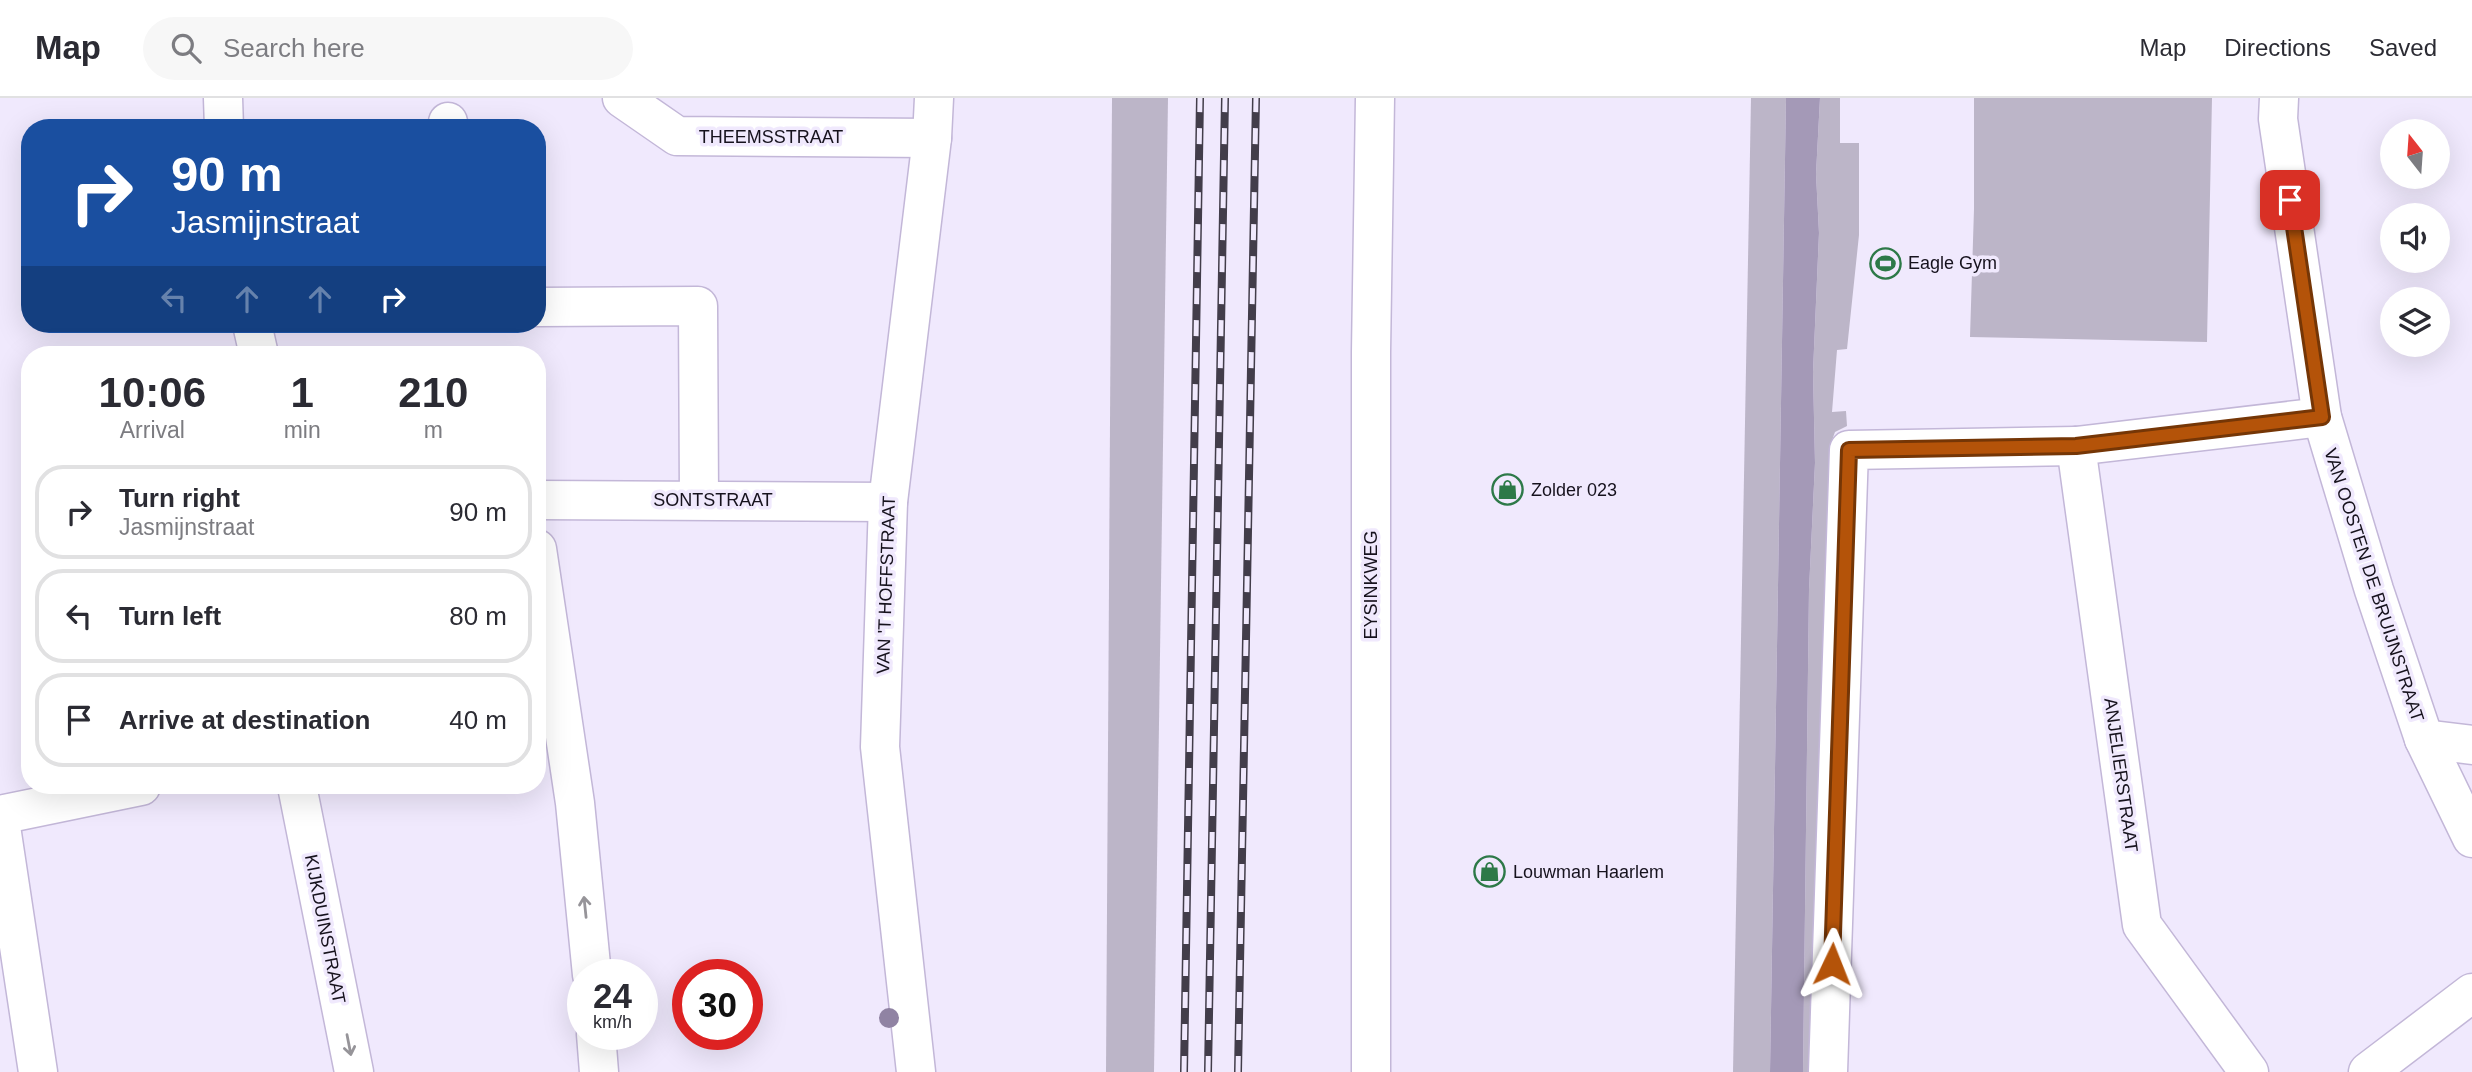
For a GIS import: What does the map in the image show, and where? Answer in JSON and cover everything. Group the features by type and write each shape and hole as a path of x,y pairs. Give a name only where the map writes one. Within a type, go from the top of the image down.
{"street":[{"path":"223,98 224,119"},
{"name":"THEEMSSTRAAT","path":"622,98 677,136 932,138"},
{"name":"VAN 'T HOFFSTRAAT","path":"916,1072 880,747 888,502 932,138 934,98"},
{"name":"EYSINKWEG","path":"1370,1072 1371,352 1375,98"},
{"name":"VAN OOSTEN DE BRUIJNSTRAAT","path":"2279,98 2278,119 2322,417 2374,590 2424,739 2472,838"},
{"path":"546,307 698,306 699,499"},
{"path":"1828,1072 1849,450 2076,446 2322,417"},
{"name":"ANJELIERSTRAAT","path":"2076,446 2142,925 2249,1072"},
{"name":"SONTSTRAAT","path":"546,500 888,502"},
{"path":"546,676 548,704 575,803 590,959"},
{"name":"VAN OOSTEN DE BRUIJNSTRAAT","path":"2424,739 2472,745"},
{"path":"38,1072 0,817 105,794"},
{"name":"KIJKDUINSTRAAT","path":"299,794 354,1072"},
{"path":"2368,1072 2472,993"},
{"path":"597,1050 599,1072"}],"shaded area":[{"path":"1112,98 1168,98 1154,1072 1106,1072"},
{"path":"1751,98 1786,98 1770,1072 1733,1072"},
{"path":"1786,98 1820,98 1816,174 1819,233 1813,372 1815,463 1809,590 1803,1072 1770,1072"},
{"path":"1820,98 1840,98 1840,143 1859,143 1859,235 1847,349 1837,350 1832,412 1846,411 1847,426 1835,432 1831,443 1817,1072 1803,1072 1809,590 1815,463 1813,372 1819,233 1816,174"},
{"path":"1974,98 2212,98 2207,342 1970,337"}],"railway":[{"path":"1184,1072 1200,98"},
{"path":"1208,1072 1225,98"},
{"path":"1238,1072 1256,98"}],"place":[{"name":"Eagle Gym","path":"1885,263"},
{"name":"Zolder 023","path":"1508,490"},
{"name":"Louwman Haarlem","path":"1490,872"}],"route":[{"path":"1832,964 1849,450 2076,446 2322,417 2290,200"}]}
